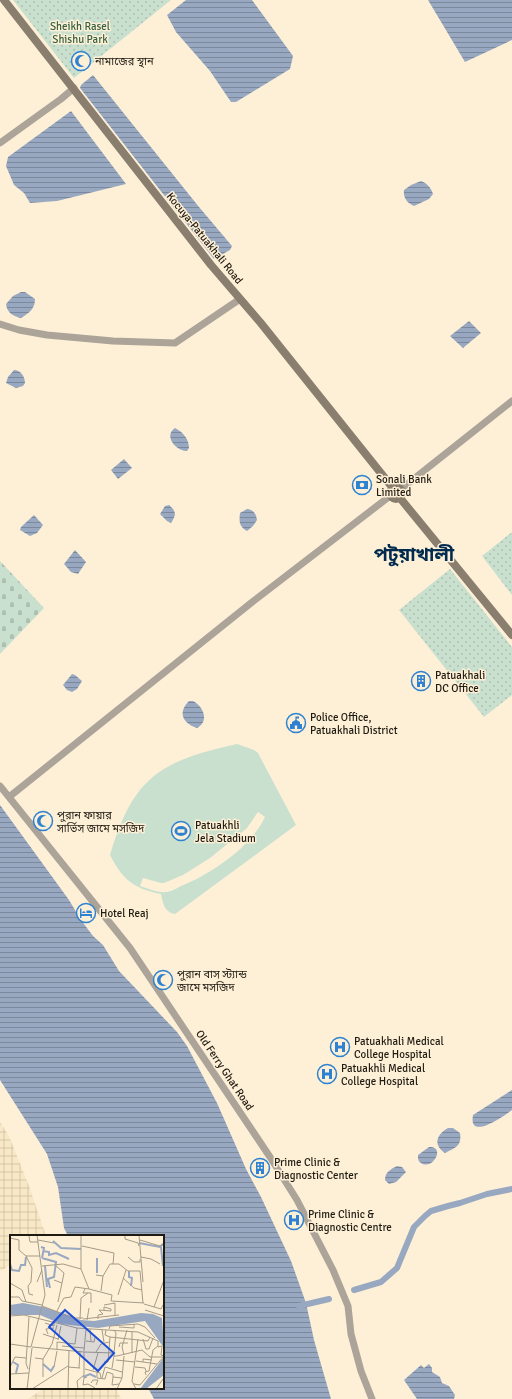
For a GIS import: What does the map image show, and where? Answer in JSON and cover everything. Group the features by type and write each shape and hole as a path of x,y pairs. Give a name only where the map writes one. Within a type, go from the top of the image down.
{"main road":[{"name":"Kocuya-Patuakhali Road","path":"4,0 211,266 240,299 392,487"},
{"path":"392,487 399,487 401,489 402,495 400,498 396,499 390,496 389,493 392,487"},
{"path":"400,498 512,635"}],"street":[{"path":"0,143 74,88"},
{"path":"0,324 19,330 47,335 114,341 175,344 240,299"},
{"path":"401,489 512,401"},
{"path":"9,797 251,603 390,496"},
{"name":"Old Ferry Ghat Road","path":"0,786 130,948 262,1144 297,1200 334,1270 348,1306 352,1334 361,1371 372,1399"}],"shaded area":[{"path":"0,1122 9,1136 29,1186 46,1235 10,1235 10,1265 1,1271"},
{"path":"43,1389 116,1389 121,1399 28,1399"}],"green space":[{"name":"Sheikh Rasel Shishu Park","path":"13,0 171,0 74,78"},
{"path":"512,532 512,595 482,556"},
{"path":"0,561 44,608 0,654"},
{"path":"450,569 512,647 512,695 484,717 399,610"},
{"name":"Patuakhli Jela Stadium","path":"237,744 258,753 296,825 175,914 166,909 163,904 161,894 136,886 124,877 110,855 119,829 129,807 140,790 153,777 169,766 210,750","holes":["258,812 265,817 259,828 240,849 217,867 193,881 167,892 140,886 143,878 164,883 183,875 210,858 247,828"]}],"water":[{"path":"186,0 252,0 293,56 290,69 236,102 231,102 210,71 176,32 167,15"},
{"path":"428,0 512,0 512,40 465,62"},
{"path":"93,75 232,246 230,250 214,259 80,88 81,85"},
{"path":"71,111 126,184 57,201 30,203 24,193 14,185 6,166 8,157"},
{"path":"421,181 428,186 433,194 429,199 414,206 406,200 404,190"},
{"path":"21,292 25,292 35,299 31,310 21,318 11,314 6,304 13,296"},
{"path":"469,321 481,333 463,348 450,336"},
{"path":"14,370 19,371 23,376 25,383 23,386 16,388 6,383 8,377"},
{"path":"175,428 187,439 189,448 187,451 179,449 172,442 170,435"},
{"path":"124,459 132,468 118,479 111,470"},
{"path":"169,505 175,514 171,523 160,514 165,506"},
{"path":"247,509 254,513 257,520 247,531 240,524 240,513"},
{"path":"34,515 43,525 37,533 30,536 20,530 21,527"},
{"path":"75,550 86,562 78,574 71,572 64,564"},
{"path":"72,674 82,681 77,689 72,692 67,690 63,685"},
{"path":"189,701 197,703 204,714 203,722 197,728 188,723 183,717 183,710"},
{"path":"0,805 69,900 81,920 93,936 103,945 119,971 177,1032 187,1046 217,1103 246,1169 291,1261 306,1303 314,1340 331,1399 154,1399 149,1389 164,1389 164,1235 68,1235 64,1228 58,1187 47,1154 0,1080"},
{"path":"512,1090 512,1110 495,1121 481,1127 476,1126 473,1123 473,1115"},
{"path":"448,1128 453,1128 460,1133 460,1141 457,1146 445,1153 439,1147 438,1140 441,1134"},
{"path":"429,1147 437,1150 437,1154 436,1158 430,1164 425,1165 419,1161 418,1155"},
{"path":"397,1166 402,1167 406,1172 396,1182 389,1184 385,1180 386,1175"},
{"path":"429,1364 432,1368 432,1372 440,1377 442,1383 449,1386 455,1395 454,1399 417,1399 404,1380 421,1365 424,1368"}],"waterway":[{"path":"354,1290 381,1282 397,1268 414,1227 431,1211 487,1194 512,1189"},
{"path":"299,1306 329,1299"}],"place":[{"name":"নামাজের স্থান","path":"81,61"},
{"name":"Sonali Bank Limited","path":"362,485"},
{"name":"Patuakhali DC Office","path":"421,681"},
{"name":"Police Office, Patuakhali District","path":"296,723"},
{"name":"পুরান ফায়ার সার্ভিস জামে মসজিদ","path":"43,821"},
{"name":"Patuakhli Jela Stadium","path":"181,831"},
{"name":"Hotel Reaj","path":"86,913"},
{"name":"পুরান বাস স্ট্যান্ড জামে মসজিদ","path":"163,980"},
{"name":"Patuakhali Medical College Hospital","path":"340,1047"},
{"name":"Patuakhli Medical College Hospital","path":"327,1074"},
{"name":"Prime Clinic & Diagnostic Center","path":"260,1168"},
{"name":"Prime Clinic & Diagnostic Centre","path":"294,1220"}],"district":[{"name":"পটুয়াখালী","path":"414,554"}]}
